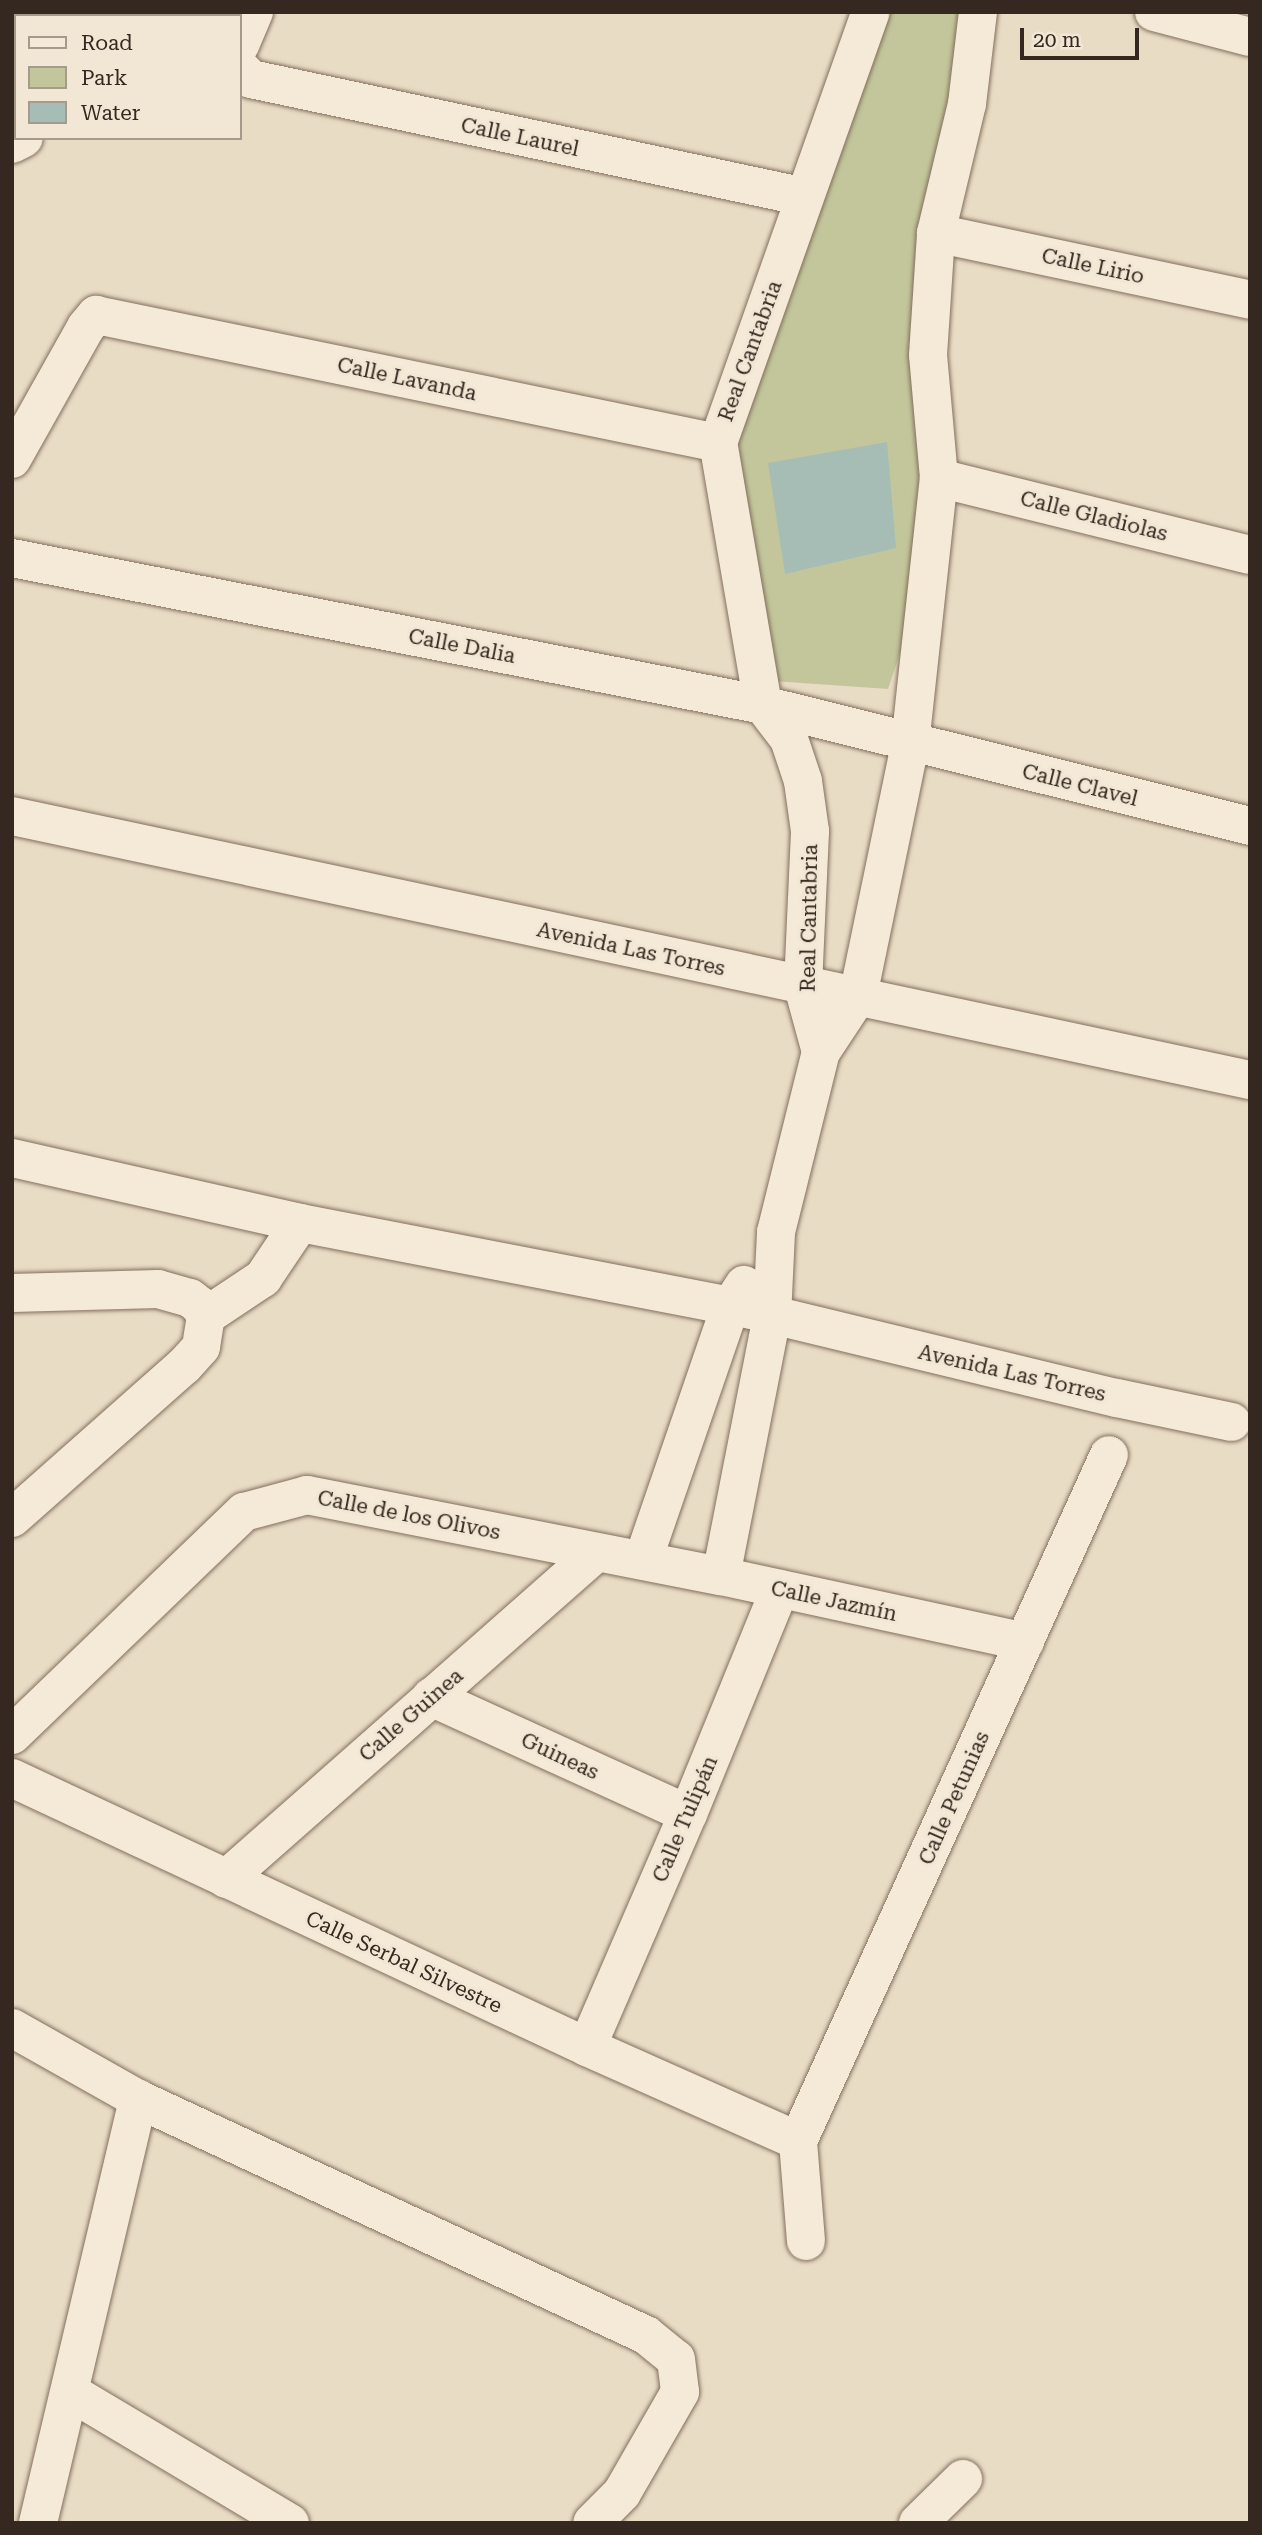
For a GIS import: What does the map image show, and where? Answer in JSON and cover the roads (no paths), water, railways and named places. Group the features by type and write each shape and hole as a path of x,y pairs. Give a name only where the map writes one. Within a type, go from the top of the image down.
{"street":[{"path":"242,40 254,12"},
{"name":"Real Cantabria","path":"821,1052 803,986 810,831 803,781 789,739 763,705 718,443 871,12"},
{"path":"721,1576 772,1317 776,1232 821,1052 858,996 910,744 939,478 928,355 936,233 967,104 978,12"},
{"path":"1154,12 1250,37"},
{"name":"Calle Laurel","path":"242,70 251,79 805,197"},
{"name":"Calle Lirio","path":"936,233 1250,300"},
{"name":"Calle Lavanda","path":"12,459 86,327 96,315 718,443"},
{"name":"Calle Gladiolas","path":"939,478 1250,555"},
{"name":"Calle Dalia","path":"12,558 763,705 910,744"},
{"name":"Calle Clavel","path":"910,744 1250,826"},
{"name":"Avenida Las Torres","path":"12,816 1250,1080"},
{"name":"Avenida Las Torres","path":"12,1158 300,1223 732,1306 1117,1398 1232,1422"},
{"path":"206,1316 263,1278 300,1223"},
{"path":"643,1560 732,1306 776,1232"},
{"path":"12,1293 158,1289 190,1298 206,1316 201,1347 184,1366 12,1518"},
{"name":"Calle Petunias","path":"798,2141 1109,1455"},
{"name":"Calle de los Olivos","path":"12,1735 244,1512 307,1495 643,1560"},
{"name":"Calle Guinea","path":"226,1879 596,1553"},
{"name":"Calle Jazmín","path":"643,1560 1025,1642"},
{"name":"Calle Tulipán","path":"587,2047 688,1814 780,1589"},
{"name":"Guineas","path":"431,1697 688,1814"},
{"name":"Calle Serbal Silvestre","path":"12,1778 587,2047 798,2141"},
{"path":"12,2028 138,2099 646,2335 676,2359 680,2392 622,2493 592,2523"},
{"path":"38,2523 138,2099"},
{"path":"798,2141 806,2241"},
{"path":"70,2392 290,2523"},
{"path":"918,2523 963,2479"}],"water":[{"path":"887,442 896,548 785,574 768,463"}]}
